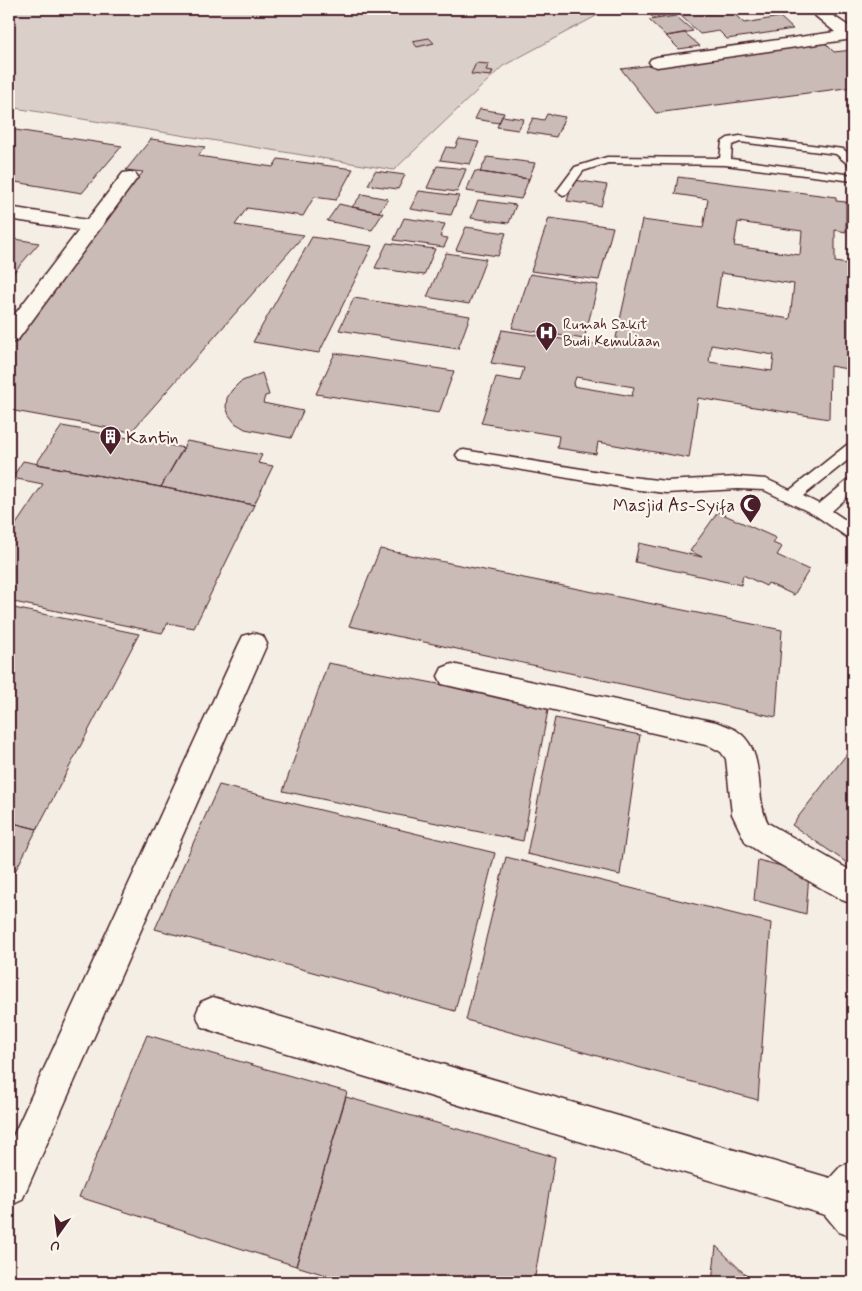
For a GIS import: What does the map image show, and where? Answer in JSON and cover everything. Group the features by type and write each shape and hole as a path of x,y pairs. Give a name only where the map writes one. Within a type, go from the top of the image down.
{"street":[{"path":"814,9 851,34"},
{"path":"658,62 851,34"},
{"path":"9,336 90,226 129,177"},
{"path":"9,212 90,226"},
{"path":"9,1187 253,644"},
{"path":"452,676 716,735 731,743 740,756 747,814 757,833 778,847 853,889"},
{"path":"213,1014 848,1199"}],"lane":[{"path":"725,162 727,142 740,139 839,151 853,163"},
{"path":"563,191 579,169 607,160 725,162 853,178"},
{"path":"792,496 853,448"},
{"path":"464,455 631,483 666,487 754,483 766,485 821,511 853,533"},
{"path":"821,511 853,484"}],"shaded area":[{"path":"9,9 609,9 503,66 394,170 9,107"}],"building":[{"path":"670,9 676,14 654,18 648,13"},
{"path":"702,9 708,14 731,11 744,23 780,17 793,29 727,39 719,31 700,34 678,13"},
{"path":"676,16 693,31 666,36 649,20"},
{"path":"685,33 700,46 679,49 666,36"},
{"path":"429,38 434,43 417,47 412,41"},
{"path":"825,43 834,52 853,50 853,87 656,113 621,69"},
{"path":"476,63 489,64 486,70 493,71 491,76 471,74"},
{"path":"480,109 504,113 499,123 475,119"},
{"path":"547,114 565,117 556,137 526,132 533,118 544,120"},
{"path":"502,116 524,119 518,130 497,127"},
{"path":"9,129 122,146 82,193 9,181"},
{"path":"151,139 205,147 198,156 273,167 278,159 353,169 336,200 314,197 303,216 247,208 235,225 304,235 131,432 9,410 9,341 143,172 126,170"},
{"path":"459,139 479,142 470,164 440,160 446,147 455,148"},
{"path":"487,157 535,163 529,179 480,172"},
{"path":"437,166 466,169 457,192 427,188"},
{"path":"375,171 405,175 398,189 368,185"},
{"path":"475,171 529,179 521,199 466,191"},
{"name":"Rumah Sakit Budi Kemuliaan","path":"678,177 836,197 836,201 846,202 846,232 835,230 835,262 853,265 853,370 830,366 829,419 698,398 689,458 598,442 596,454 557,448 559,436 481,423 496,377 520,381 524,368 491,363 502,330 614,347 642,220 703,228 708,199 675,194","holes":["738,222 802,231 800,255 734,246","721,273 794,284 790,319 716,307","711,345 774,355 772,371 709,362","576,377 634,387 632,396 573,386"]},
{"path":"574,180 607,185 601,206 567,201"},
{"path":"419,191 459,196 451,215 410,209"},
{"path":"362,194 388,199 379,212 352,207"},
{"path":"478,200 516,205 509,223 471,218"},
{"path":"339,204 383,213 372,230 327,221"},
{"path":"404,218 445,224 440,237 448,238 444,247 394,240"},
{"path":"549,218 613,227 599,280 531,271"},
{"path":"466,227 506,233 498,256 456,250"},
{"path":"312,237 372,246 319,353 253,342"},
{"path":"9,238 39,243 9,278"},
{"path":"387,243 435,249 424,275 375,268"},
{"path":"446,253 486,259 469,304 427,297"},
{"path":"530,274 598,285 584,339 512,328"},
{"path":"354,298 470,316 458,349 339,330"},
{"path":"335,353 454,371 439,413 316,394"},
{"path":"262,373 269,395 265,396 263,403 303,411 291,438 245,429 235,423 229,415 226,407 227,398 232,390 240,382"},
{"name":"Kantin","path":"62,426 184,448 161,487 36,464"},
{"path":"187,441 262,455 258,463 273,466 254,505 161,487"},
{"path":"23,461 254,505 194,628 168,623 162,633 9,601 9,535 43,484 12,478"},
{"path":"718,512 776,538 773,543 782,547 777,555 809,570 794,595 768,583 766,586 743,575 741,585 635,562 639,543 702,557 690,551"},
{"path":"380,549 782,630 776,717 349,626"},
{"path":"9,607 139,634 37,829 9,822"},
{"path":"328,663 549,705 523,841 283,791"},
{"path":"555,718 640,735 620,875 527,854"},
{"path":"853,746 853,867 792,825"},
{"path":"219,785 495,853 455,1011 155,929"},
{"path":"9,822 37,829 9,883"},
{"path":"506,857 771,923 758,1100 466,1020"},
{"path":"758,860 809,873 806,914 754,900"},
{"path":"147,1035 347,1092 296,1266 79,1197"},
{"path":"346,1097 555,1157 534,1282 349,1282 296,1266"},
{"path":"716,1246 753,1282 712,1282"}],"place":[{"name":"Rumah Sakit Budi Kemuliaan","path":"547,352"},
{"name":"Kantin","path":"110,456"},
{"name":"Masjid As-Syifa","path":"751,524"}]}
